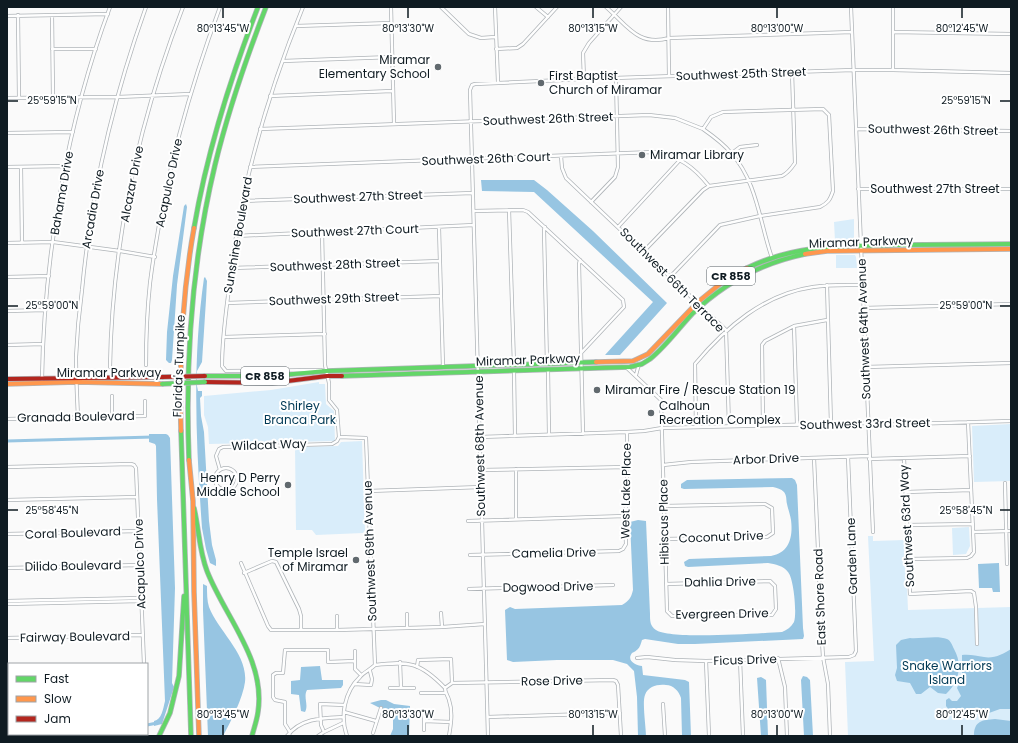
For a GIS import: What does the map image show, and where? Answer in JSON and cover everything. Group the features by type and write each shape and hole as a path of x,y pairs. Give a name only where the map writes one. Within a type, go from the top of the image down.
{"main road":[{"name":"Florida's Turnpike","path":"192,736 185,574 180,392 182,327 198,204 214,136 238,59 258,7"},
{"name":"Florida's Turnpike","path":"199,736 193,568 193,505 189,481 187,387 191,315 198,251 211,180 225,124 245,62 266,7"},
{"path":"924,250 930,248 940,248 945,244"},
{"name":"Miramar Parkway","path":"7,379 42,378 162,384 205,382 272,383 327,376 478,372 547,365 633,361 641,358 656,346 697,303 715,287 729,277 772,256 812,247 861,245 1011,244"},
{"name":"Miramar Parkway","path":"7,384 162,377 272,376 326,371 478,367 548,370 627,368 651,358 701,306 731,282 749,271 773,261 812,252 861,250 1011,249"},
{"path":"193,505 198,541 208,573 249,651 255,669 258,684 259,705 252,736"},
{"path":"159,735 170,713 179,676 185,574"}],"street":[{"name":"Bahama Drive","path":"42,383 45,310 53,242 66,166 73,132 96,49 110,7"},
{"name":"Arcadia Drive","path":"78,417 76,357 79,318 86,246 97,179 108,129 146,7"},
{"name":"Alcazar Drive","path":"110,367 111,333 120,251 130,187 153,95 168,45 182,7"},
{"name":"Acapulco Drive","path":"146,365 150,283 165,194 190,94 220,7"},
{"name":"Sunshine Boulevard","path":"304,7 270,96 242,201 230,268 222,366 226,371 315,369 326,371"},
{"path":"391,7 394,124"},
{"path":"442,7 469,34 481,38 495,37"},
{"path":"494,7 498,83"},
{"path":"536,7 548,17"},
{"path":"496,49 517,48 523,44 557,7"},
{"path":"606,7 639,37 649,41 668,38 852,32"},
{"path":"584,79 583,53 621,7"},
{"path":"668,7 669,76"},
{"name":"Southwest 64th Avenue","path":"851,7 873,532"},
{"path":"893,7 893,70"},
{"path":"7,16 108,14"},
{"path":"18,16 19,98"},
{"path":"52,16 53,97"},
{"path":"296,26 391,23"},
{"path":"893,32 1011,34"},
{"path":"52,49 96,49"},
{"path":"283,61 392,57"},
{"name":"Southwest 25th Street","path":"472,85 584,79 853,70 1011,73"},
{"path":"643,252 703,190 710,186 749,182 782,176 792,169 795,163 792,72"},
{"path":"591,202 617,173 618,153 616,78"},
{"name":"Southwest 68th Avenue","path":"472,85 470,90 488,736"},
{"path":"270,96 392,91"},
{"path":"7,98 118,97 190,94"},
{"path":"670,277 720,225 760,216 820,207 828,203 833,191 829,115 823,109 723,112 711,117 703,129"},
{"name":"Southwest 26th Street","path":"260,129 649,115 675,118 703,129 732,153 742,167 749,182 773,261"},
{"name":"Southwest 26th Street","path":"856,129 1011,131"},
{"path":"7,133 73,132"},
{"path":"732,153 740,147 757,145"},
{"name":"Southwest 26th Court","path":"250,167 654,152 671,156 690,166 699,173 710,186"},
{"name":"Southwest 66th Terrace","path":"561,156 562,168 566,178 726,330 730,426"},
{"path":"618,227 680,160"},
{"path":"7,167 66,166"},
{"path":"21,167 22,243"},
{"name":"Southwest 27th Street","path":"858,189 1011,189"},
{"name":"Southwest 27th Street","path":"242,201 473,193"},
{"path":"509,210 515,436"},
{"path":"474,211 523,210 528,212 623,300 624,307 581,353"},
{"name":"Southwest 27th Court","path":"236,236 474,226"},
{"path":"545,227 547,365"},
{"path":"439,228 443,368"},
{"path":"322,232 326,371 329,383 330,400 337,410 339,437"},
{"path":"7,243 53,242 155,257"},
{"path":"580,259 583,434"},
{"name":"Southwest 28th Street","path":"230,268 440,262"},
{"path":"7,277 49,276"},
{"path":"696,427 695,364 726,330 751,310 773,299 795,291 827,285 863,285"},
{"path":"827,285 830,424"},
{"name":"Southwest 29th Street","path":"227,303 441,296"},
{"path":"864,308 1011,304"},
{"path":"7,311 45,310"},
{"path":"763,425 762,345 765,341 794,326 827,320"},
{"path":"794,326 797,424"},
{"path":"224,337 324,334"},
{"path":"7,345 43,344"},
{"path":"866,367 1011,363"},
{"path":"636,375 639,364"},
{"name":"Hibiscus Place","path":"627,368 661,400 666,611 670,614"},
{"path":"548,370 549,435"},
{"path":"112,396 112,416"},
{"name":"Granada Boulevard","path":"7,419 145,416 145,401"},
{"name":"Southwest 33rd Street","path":"480,437 627,432 662,428 797,424 868,423 873,425 1011,421"},
{"path":"909,559 967,558 974,552 968,422"},
{"name":"West Lake Place","path":"624,549 626,544 625,516 628,495 627,432"},
{"name":"Southwest 69th Avenue","path":"339,437 366,438 375,665"},
{"name":"Wildcat Way","path":"220,470 227,468 234,471 238,477 238,481 234,488 224,490 218,486 215,480 220,470 216,456 219,448 332,444 338,441 339,437"},
{"name":"Arbor Drive","path":"663,465 692,462 848,457 904,458 970,456"},
{"name":"Garden Lane","path":"848,457 856,651 854,655"},
{"name":"East Shore Road","path":"814,458 823,657 828,684 830,736"},
{"name":"Southwest 63rd Way","path":"904,458 910,594 971,591 974,593 977,644"},
{"name":"Acapulco Drive","path":"7,467 134,465 136,468 138,497 144,663"},
{"path":"481,470 627,466"},
{"path":"516,470 516,519"},
{"path":"1005,483 1007,564"},
{"path":"369,490 481,487"},
{"path":"905,492 971,490"},
{"path":"7,500 138,497"},
{"name":"Coconut Drive","path":"664,506 770,505 772,508 773,533 767,537 665,539"},
{"path":"468,521 625,516"},
{"path":"907,525 973,524"},
{"name":"Coral Boulevard","path":"7,534 139,531"},
{"path":"973,532 1011,531"},
{"name":"Camelia Drive","path":"470,555 619,551 624,549"},
{"path":"244,573 272,560 276,562 301,616 301,630"},
{"path":"241,563 244,573 271,630 337,630 485,624"},
{"name":"Dilido Boulevard","path":"7,568 140,565"},
{"name":"Dahlia Drive","path":"666,584 770,581 773,582 775,586 775,613"},
{"name":"Dogwood Drive","path":"470,589 612,585"},
{"path":"7,603 141,600"},
{"path":"441,613 442,626"},
{"name":"Evergreen Drive","path":"670,614 672,616 772,615 775,613"},
{"path":"407,614 407,628"},
{"path":"337,616 337,630"},
{"name":"Fairway Boulevard","path":"7,638 143,635"},
{"path":"344,717 321,718 305,722 288,735 285,724 284,702 275,700 273,697 273,675 283,672 285,650 328,650 328,662 355,661"},
{"path":"355,651 355,669 360,675"},
{"name":"Ficus Drive","path":"637,658 647,657 706,661 849,657 854,655"},
{"path":"778,658 785,687 787,736"},
{"path":"417,667 418,660 451,659 452,684 445,688"},
{"path":"740,659 743,736"},
{"path":"706,661 709,736"},
{"path":"400,662 401,688"},
{"path":"347,736 343,723 345,705 354,684 360,675 370,671 375,665 400,662 417,667 432,675 445,688 452,713 449,736"},
{"path":"354,684 371,685 372,679 370,671"},
{"name":"Rose Drive","path":"452,684 613,680 616,681 618,685 620,713"},
{"path":"390,688 414,688"},
{"path":"421,693 445,692"},
{"path":"324,732 321,725 320,704 345,705"},
{"path":"663,704 665,736"},
{"path":"373,733 381,708"},
{"path":"344,712 376,721"},
{"path":"424,713 424,730"},
{"path":"488,717 620,713 621,736"},
{"path":"424,721 451,722"},
{"path":"318,736 343,723"}],"green space":[{"path":"854,219 854,240 835,241 834,222"},
{"path":"836,255 855,255 857,268 836,268"},
{"name":"Shirley Branca Park","path":"319,382 319,384 325,384 326,404 334,411 335,441 209,444 208,427 204,415 204,396 271,390"},
{"path":"1011,424 1011,481 974,482 972,426"},
{"path":"362,441 365,530 363,533 316,535 312,530 296,530 295,447 338,446 341,442"},
{"path":"969,527 970,546 966,554 953,555 952,528"},
{"name":"Snake Warriors Island","path":"868,536 873,536 873,541 905,540 908,610 1011,607 1011,736 848,736 845,662 874,661"}],"water":[{"path":"481,180 534,180 593,231 667,303 620,355 605,355 653,302 534,192 482,191"},
{"path":"186,204 187,207 177,285 172,360 171,363 169,363 166,360 167,332 173,276 184,206"},
{"path":"205,277 207,281 202,362 197,371 198,340 200,309"},
{"path":"197,371 198,391 202,391 202,396 200,398 204,432 209,521 216,566 210,563 202,528 197,434"},
{"path":"149,434 166,434 170,438 175,588 172,683 174,687 162,724 154,726 154,721 159,718 165,701 156,446 155,444 149,442"},
{"path":"792,478 795,480 797,485 803,639 678,644 645,639 642,640 639,648 630,656 632,662 642,666 643,675 685,680 689,682 691,736 682,736 681,698 679,693 669,685 657,685 646,692 644,703 646,736 638,736 637,697 634,671 627,664 613,660 513,662 507,660 505,610 510,607 515,609 622,605 628,601 633,590 630,522 638,520 646,521 650,619 651,625 656,630 679,635 697,635 782,632 787,629 794,622 795,605 792,582 788,572 784,568 768,563 688,567 685,566 684,562 689,559 771,556 782,551 786,548 791,538 791,520 784,492 773,487 684,489 681,488 681,484 687,480"},
{"path":"999,563 1000,592 993,592 992,588 979,588 978,564"},
{"path":"203,584 207,586 208,605 213,616 237,652 245,672 245,682 242,695 223,736 208,736"},
{"path":"939,637 947,639 950,642 957,655 959,667 957,679 946,694 938,693 930,687 921,694 916,694 910,683 897,681 895,675 897,668 896,645 901,640 910,638"},
{"path":"1011,649 1011,709 1000,709 989,713 969,715 962,708 949,710 946,706 946,700 949,698 952,701 957,701 961,696 957,688 962,675 962,655 995,657"},
{"path":"320,666 322,680 343,680 343,685 341,688 307,690 306,709 305,712 301,711 299,695 291,694 291,681 300,680 301,667"},
{"path":"803,676 810,680 813,736 804,736 801,680"},
{"path":"761,677 766,680 768,736 761,736 757,678"},
{"path":"386,700 394,704 410,706 409,736 390,736 393,729 393,715 370,703"},
{"path":"995,719 1011,721 1011,736 974,736 975,727 977,724 986,720"}],"waterway":[{"path":"7,441 153,437"},
{"path":"148,725 157,723"}],"traffic: fast":[{"path":"194,228 199,200 220,116 258,7"},
{"path":"189,460 189,348 196,274 207,201 215,165 232,105 266,7"},
{"path":"747,268 784,254 802,250 838,246 1011,244"},
{"path":"342,376 630,367 642,364 661,349 692,314 704,303 730,284 758,269 805,254"},
{"path":"205,376 272,376 326,371 596,362"},
{"path":"162,384 205,382"},
{"path":"181,431 191,736"},
{"path":"194,508 202,555 207,571 242,639 256,674 259,693 258,712 252,736"},
{"path":"159,736 170,713 179,676 184,596"}],"traffic: slow":[{"path":"181,431 180,380 182,329 194,228"},
{"path":"805,254 827,251 1011,249"},
{"path":"596,362 633,361 648,354 698,302 726,279 747,268"},
{"path":"7,384 77,382 162,384"},
{"path":"189,460 193,501 194,592 199,736"}],"traffic: jam":[{"path":"162,377 205,376"},
{"path":"205,382 272,383 327,376 342,376"},
{"path":"7,379 162,377"}],"place":[{"name":"Miramar Elementary School","path":"438,67"},
{"name":"First Baptist Church of Miramar","path":"541,83"},
{"name":"Miramar Library","path":"642,155"},
{"name":"Miramar Fire / Rescue Station 19","path":"597,390"},
{"name":"Calhoun Recreation Complex","path":"651,413"},
{"name":"Henry D Perry Middle School","path":"288,485"},
{"name":"Temple Israel of Miramar","path":"356,560"}]}
